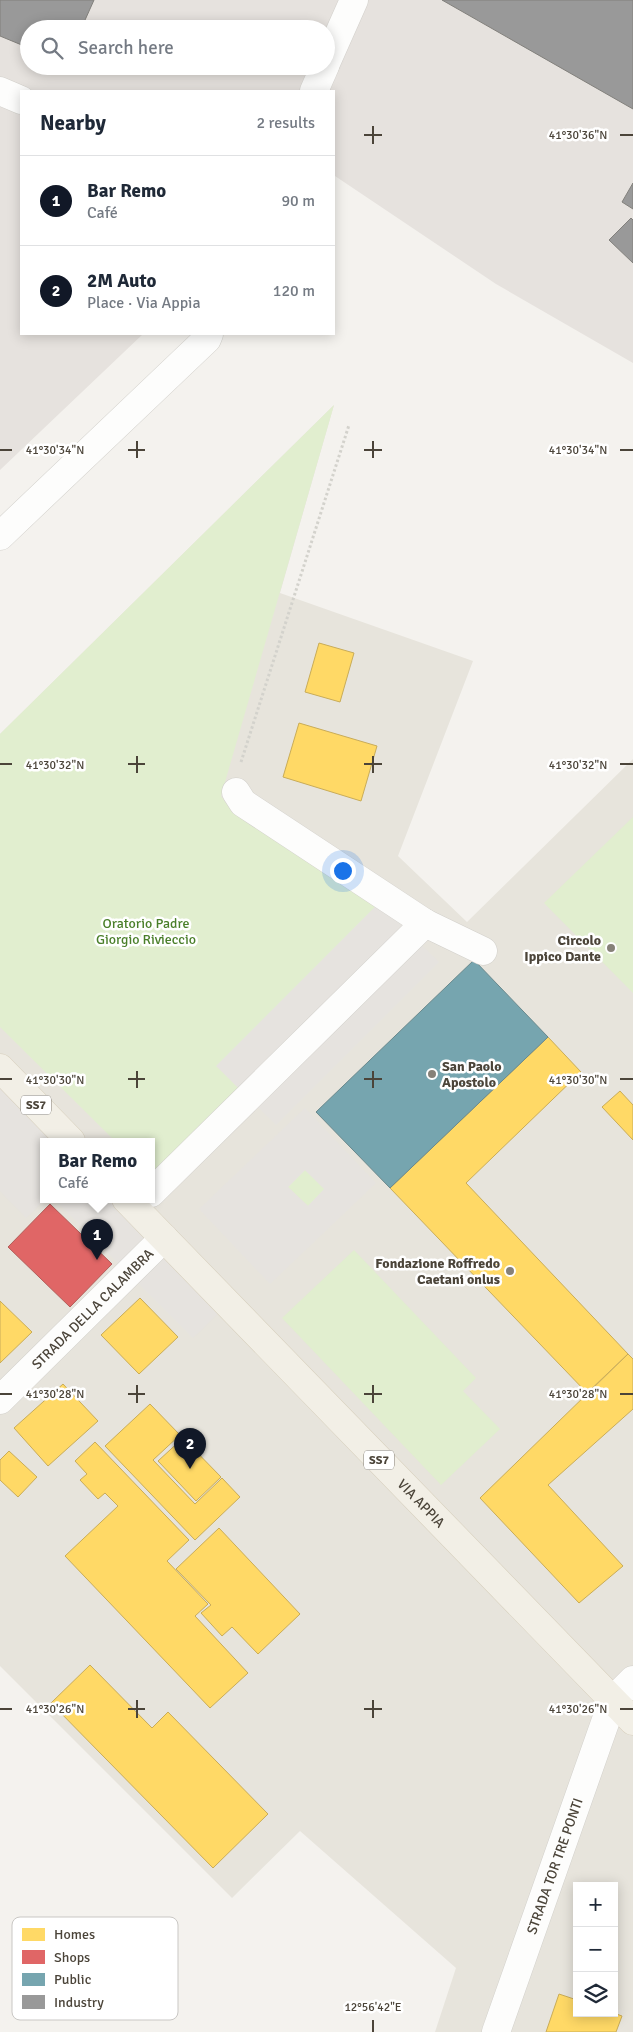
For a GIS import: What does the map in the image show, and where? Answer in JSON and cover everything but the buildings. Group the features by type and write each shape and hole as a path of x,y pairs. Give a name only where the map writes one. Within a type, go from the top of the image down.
{"main road":[{"name":"SS7","path":"0,1068 69,1138"},
{"name":"VIA APPIA","path":"141,1203 164,1238 633,1721"}],"street":[{"path":"335,44 354,0"},
{"path":"314,90 321,75"},
{"path":"0,91 20,100"},
{"path":"0,536 207,339 209,335"},
{"path":"236,792 243,804 425,923 484,951"},
{"path":"155,1185 425,923"},
{"name":"STRADA DELLA CALAMBRA","path":"0,1400 164,1238"},
{"path":"612,1700 633,1680"},
{"name":"STRADA TOR TRE PONTI","path":"496,2032 612,1700"}],"path":[{"path":"236,792 236,775 349,425"}],"shaded area":[{"path":"0,0 633,0 633,363 496,284 335,176 335,90 20,90 20,335 142,335 0,470"},
{"path":"334,405 280,593 473,661 398,856 467,922 633,759 633,2032 435,2032 456,1968 300,1831 232,1898 0,1666 0,734"},
{"path":"379,903 439,962 276,1125 216,1066"},
{"path":"0,1087 51,1138 40,1138 40,1203 42,1203 26,1218 0,1191"},
{"path":"305,1108 376,1183 270,1284 199,1209","holes":["305,1170 324,1189 308,1206 288,1187"]},
{"path":"58,1203 115,1203 222,1310 193,1338"}],"green space":[{"name":"Oratorio Padre Giorgio Rivieccio","path":"334,405 221,796 233,813 379,903 217,1066 239,1089 155,1173 155,1138 112,1138 0,1027 0,734"},
{"name":"Circolo Ippico Dante","path":"633,817 633,993 544,903"},
{"path":"305,1170 325,1189 308,1206 288,1187"},
{"path":"354,1250 476,1378 463,1391 500,1429 441,1485 282,1318"}],"place":[{"name":"Circolo Ippico Dante","path":"611,948"},
{"name":"San Paolo Apostolo","path":"432,1074"},
{"name":"Bar Remo","path":"97,1260"},
{"name":"Fondazione Roffredo Caetani onlus","path":"510,1271"},
{"name":"2M Auto","path":"190,1469"}]}
